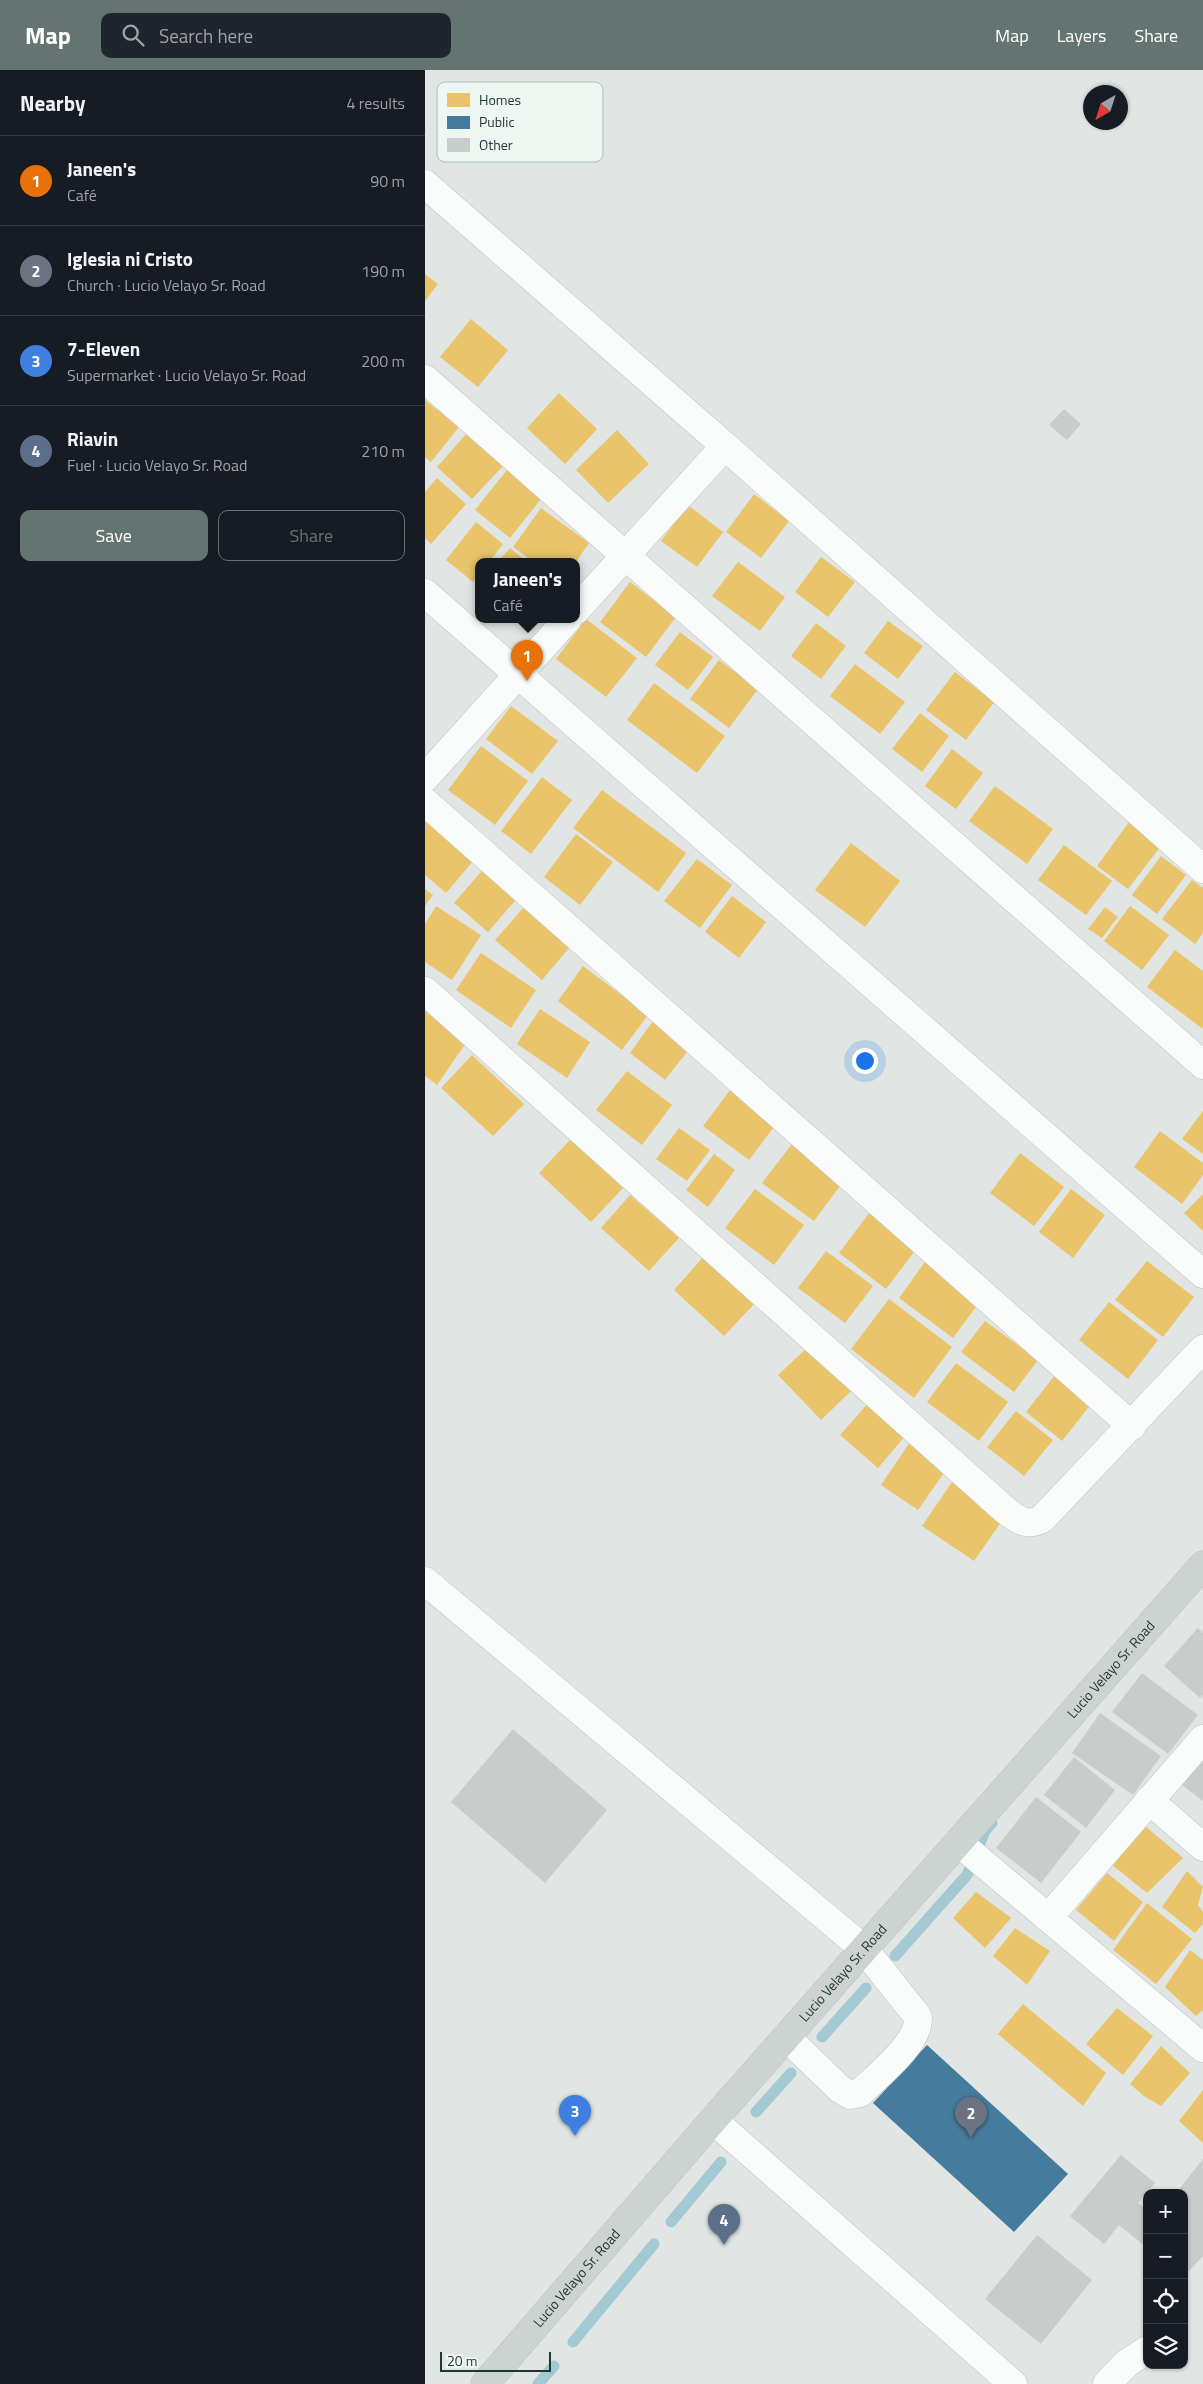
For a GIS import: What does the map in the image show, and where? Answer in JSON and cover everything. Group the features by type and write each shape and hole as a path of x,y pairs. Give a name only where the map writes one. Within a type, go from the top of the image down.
{"main road":[{"name":"Lucio Velayo Sr. Road","path":"485,2384 713,2120 1203,1565"}],"street":[{"path":"425,184 725,446 1203,869"},
{"path":"425,379 1203,1065"},
{"path":"580,606 725,446"},
{"path":"425,593 1203,1274"},
{"path":"425,778 564,623"},
{"path":"425,802 1133,1426"},
{"path":"425,992 1015,1518 1024,1523 1033,1524 1042,1519 1133,1426 1203,1349"},
{"path":"425,1580 864,1949 918,2017 919,2027 914,2039 860,2093 850,2095 840,2089 786,2037"},
{"path":"1048,1918 1203,1738"},
{"path":"1149,1800 1203,1847"},
{"path":"958,1842 1203,2048"},
{"path":"713,2120 1013,2384"},
{"path":"1107,2384 1127,2363 1143,2353"}],"building: Homes":[{"path":"425,274 438,284 425,301"},
{"path":"471,319 508,350 478,387 440,357"},
{"path":"559,393 597,429 565,464 527,428"},
{"path":"425,400 459,427 431,462 425,457"},
{"path":"617,430 649,464 608,503 576,470"},
{"path":"467,433 503,466 472,499 437,467"},
{"path":"510,466 545,494 510,538 475,510"},
{"path":"437,478 466,504 431,544 425,538 425,492"},
{"path":"754,494 789,521 761,558 726,532"},
{"path":"688,505 723,532 697,567 661,541"},
{"path":"541,508 589,543 579,558 528,558 513,547"},
{"path":"476,522 503,544 492,558 475,558 475,580 473,582 446,560"},
{"path":"510,548 522,558 501,558"},
{"path":"821,557 855,582 828,617 795,592"},
{"path":"738,562 785,597 760,631 712,596"},
{"path":"630,582 676,617 646,657 600,622"},
{"path":"586,619 637,658 606,697 556,659"},
{"path":"888,621 923,646 898,679 864,653"},
{"path":"816,623 846,646 821,679 791,656"},
{"path":"680,632 713,657 688,690 655,665"},
{"path":"719,660 758,689 729,728 690,699"},
{"path":"855,664 905,702 880,734 830,696"},
{"path":"955,672 994,702 966,740 926,710"},
{"path":"654,683 725,736 697,773 627,720"},
{"path":"511,706 558,741 532,774 486,739"},
{"path":"920,713 949,736 922,772 892,749"},
{"path":"481,746 528,781 495,825 448,790"},
{"path":"952,749 983,773 956,809 925,786"},
{"path":"542,777 572,800 531,854 501,831"},
{"path":"995,786 1053,829 1027,864 969,821"},
{"path":"602,790 686,853 658,892 573,828"},
{"path":"425,817 475,859 446,893 425,875"},
{"path":"1129,822 1161,846 1128,889 1097,866"},
{"path":"576,834 613,862 580,905 544,877"},
{"path":"851,843 900,881 865,927 815,890"},
{"path":"1064,845 1112,881 1086,915 1038,880"},
{"path":"1161,856 1186,875 1157,914 1132,895"},
{"path":"697,859 732,885 700,928 664,901"},
{"path":"486,866 520,895 488,932 454,903"},
{"path":"1192,880 1203,888 1203,933 1195,944 1162,919"},
{"path":"425,889 433,895 425,906"},
{"path":"732,896 766,922 739,958 705,932"},
{"path":"436,906 481,935 452,980 425,962 425,924"},
{"path":"1130,906 1169,935 1142,970 1104,941"},
{"path":"524,907 570,947 542,980 495,940"},
{"path":"1105,907 1118,917 1102,938 1088,929"},
{"path":"1175,950 1203,971 1203,1029 1147,987"},
{"path":"481,953 536,990 511,1028 456,990"},
{"path":"583,966 648,1015 622,1050 558,1001"},
{"path":"425,1009 468,1040 437,1085 425,1076"},
{"path":"540,1009 590,1042 567,1078 517,1044"},
{"path":"653,1021 690,1048 665,1080 630,1053"},
{"path":"472,1055 524,1104 493,1136 441,1088"},
{"path":"627,1071 672,1105 642,1145 596,1110"},
{"path":"731,1089 777,1123 749,1160 703,1126"},
{"path":"1203,1111 1203,1154 1182,1139"},
{"path":"679,1128 710,1150 687,1181 656,1159"},
{"path":"1160,1131 1203,1163 1203,1175 1182,1204 1134,1167"},
{"path":"571,1139 623,1188 591,1222 539,1173"},
{"path":"792,1144 843,1182 814,1221 762,1183"},
{"path":"1020,1153 1064,1187 1034,1226 990,1193"},
{"path":"714,1154 735,1170 708,1207 686,1190"},
{"path":"755,1189 804,1225 774,1265 725,1228"},
{"path":"1071,1189 1105,1215 1073,1258 1039,1232"},
{"path":"1203,1194 1203,1231 1184,1213"},
{"path":"630,1195 679,1238 649,1271 601,1228"},
{"path":"870,1212 917,1248 886,1289 839,1253"},
{"path":"826,1251 873,1286 845,1323 798,1288"},
{"path":"705,1255 756,1302 724,1336 674,1290"},
{"path":"927,1259 981,1300 953,1338 899,1298"},
{"path":"1147,1261 1194,1297 1163,1337 1115,1300"},
{"path":"889,1299 952,1347 914,1398 851,1349"},
{"path":"1109,1302 1158,1340 1128,1379 1079,1340"},
{"path":"985,1321 1038,1360 1014,1392 961,1352"},
{"path":"808,1347 851,1391 821,1420 778,1375"},
{"path":"956,1363 1008,1402 979,1441 927,1402"},
{"path":"1055,1375 1091,1404 1062,1441 1026,1412"},
{"path":"870,1401 907,1434 878,1468 840,1435"},
{"path":"1016,1411 1053,1440 1024,1476 987,1447"},
{"path":"910,1442 948,1467 918,1510 881,1485"},
{"path":"952,1482 1004,1518 974,1561 922,1526"},
{"path":"1145,1826 1183,1858 1147,1893 1106,1860"},
{"path":"1187,1871 1203,1887 1198,1905 1203,1912 1203,1924 1195,1933 1162,1907"},
{"path":"1107,1873 1143,1902 1114,1941 1076,1910"},
{"path":"976,1892 1011,1918 985,1948 953,1918"},
{"path":"1147,1903 1192,1939 1156,1984 1113,1950"},
{"path":"1015,1928 1050,1951 1027,1985 993,1956"},
{"path":"1190,1950 1203,1960 1203,2010 1196,2016 1165,1987"},
{"path":"1023,2004 1106,2073 1083,2106 998,2034"},
{"path":"1117,2008 1153,2036 1123,2075 1086,2044"},
{"path":"1161,2046 1190,2073 1161,2106 1144,2096 1130,2084"},
{"path":"1203,2090 1203,2143 1179,2121"}],"building: Public":[{"path":"927,2045 1068,2174 1014,2232 873,2103"}],"building: Other":[{"path":"1064,409 1081,424 1067,440 1049,425"},
{"path":"1198,1628 1203,1633 1203,1695 1200,1698 1164,1666"},
{"path":"1142,1673 1198,1715 1168,1754 1112,1712"},
{"path":"1100,1713 1161,1756 1133,1795 1072,1753"},
{"path":"513,1729 607,1810 545,1883 451,1802"},
{"path":"1203,1754 1203,1801 1182,1785"},
{"path":"1074,1757 1115,1790 1086,1828 1044,1795"},
{"path":"1036,1797 1081,1832 1041,1883 996,1848"},
{"path":"1121,2155 1155,2183 1150,2189 1143,2189 1143,2197 1138,2203 1143,2207 1143,2245 1119,2225 1104,2244 1070,2216"},
{"path":"1203,2159 1203,2256 1189,2271 1188,2189 1179,2189"},
{"path":"1037,2235 1092,2280 1041,2344 985,2299"}],"waterway":[{"path":"895,1956 967,1875 985,1831 992,1823"},
{"path":"822,2037 866,1988"},
{"path":"756,2112 791,2073"},
{"path":"671,2222 721,2162"},
{"path":"573,2342 654,2244"},
{"path":"538,2384 554,2366"}],"place":[{"name":"Janeen's","path":"527,681"},
{"name":"7-Eleven","path":"575,2136"},
{"name":"Iglesia ni Cristo","path":"971,2138"},
{"name":"Riavin","path":"724,2245"}]}
